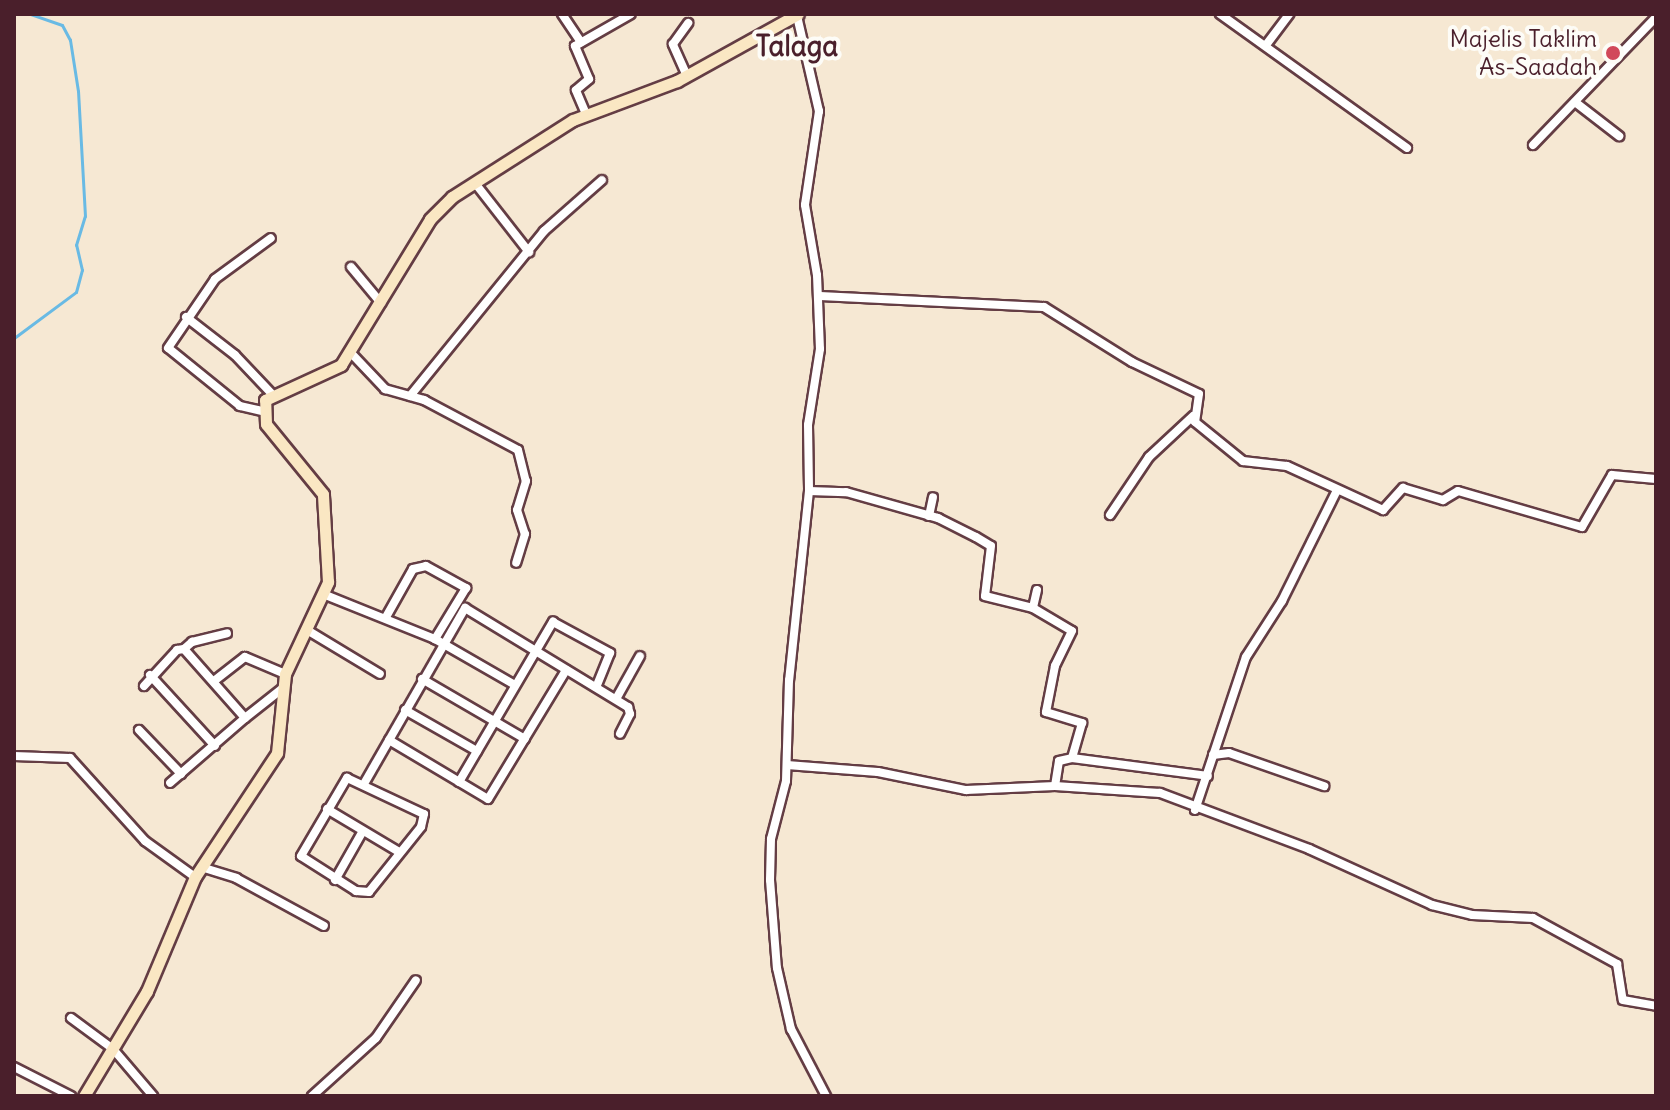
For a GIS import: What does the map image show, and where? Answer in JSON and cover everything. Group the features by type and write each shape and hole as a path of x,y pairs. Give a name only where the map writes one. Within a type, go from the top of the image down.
{"street":[{"path":"562,14 581,42"},
{"path":"586,114 575,93 589,79 574,49 631,14"},
{"path":"1220,14 1407,148"},
{"path":"1266,45 1289,14"},
{"path":"262,411 271,393 329,374 351,353 438,208 586,114 687,76 797,15 819,111 805,205 819,296 819,371 808,436 809,491 789,680 787,765 770,850 774,943 791,1029 826,1096"},
{"path":"1533,145 1656,17"},
{"path":"687,76 673,44 688,23"},
{"path":"1575,102 1619,136"},
{"path":"410,396 569,204 602,180"},
{"path":"475,183 529,252"},
{"path":"262,411 240,406 170,354 171,339 215,279 271,238"},
{"path":"351,267 381,304"},
{"path":"819,296 1037,304 1132,362 1199,394 1193,416 1149,457 1110,515"},
{"path":"186,317 235,355 271,393"},
{"path":"351,353 385,389 410,396 504,440 520,454 526,481 517,514 525,534 516,563"},
{"path":"84,1096 147,991 198,872 277,753 285,674 323,594 330,568 323,494 271,431 262,411"},
{"path":"1193,416 1248,464 1287,466 1383,510 1403,488 1443,500 1458,491 1582,527 1612,475 1656,479"},
{"path":"1195,810 1246,657 1282,601 1337,490"},
{"path":"809,491 846,492 929,516 991,546 985,596 1033,608 1072,631 1055,666 1046,712 1082,723 1072,758"},
{"path":"929,516 933,497"},
{"path":"365,782 422,679 439,641 462,606 466,588 420,564 386,617"},
{"path":"1033,608 1037,590"},
{"path":"323,594 439,641 515,685"},
{"path":"462,606 616,699 630,714 620,734"},
{"path":"459,782 534,651 557,621 603,647 610,657 596,687"},
{"path":"307,630 380,674"},
{"path":"144,686 150,675 192,642 227,633"},
{"path":"184,649 245,718"},
{"path":"616,699 640,656"},
{"path":"214,681 245,657 285,674"},
{"path":"389,740 491,798 566,670"},
{"path":"150,675 215,746"},
{"path":"422,679 525,739"},
{"path":"170,783 283,688"},
{"path":"405,710 477,751"},
{"path":"139,730 181,774"},
{"path":"1213,755 1229,753 1324,786"},
{"path":"14,756 70,758 145,841 198,872 236,878 324,926"},
{"path":"1055,786 1059,761 1072,758 1208,776"},
{"path":"787,765 878,772 966,790 1055,786 1156,792 1195,810 1309,849 1432,905 1472,915 1533,918 1617,964 1623,1000 1656,1006"},
{"path":"351,777 424,814 421,827 369,892 335,880 301,856 327,809 342,780 351,777"},
{"path":"327,809 399,852"},
{"path":"335,880 363,831"},
{"path":"312,1096 376,1038 416,980"},
{"path":"71,1018 113,1049 153,1096"},
{"path":"14,1067 71,1096"}],"waterway":[{"path":"14,338 76,292 82,270 76,245 85,216 78,91 70,40 62,25 30,14"}],"place":[{"name":"Majelis Taklim As-Saadah","path":"1613,53"}],"district":[{"name":"Talaga","path":"797,46"}]}
